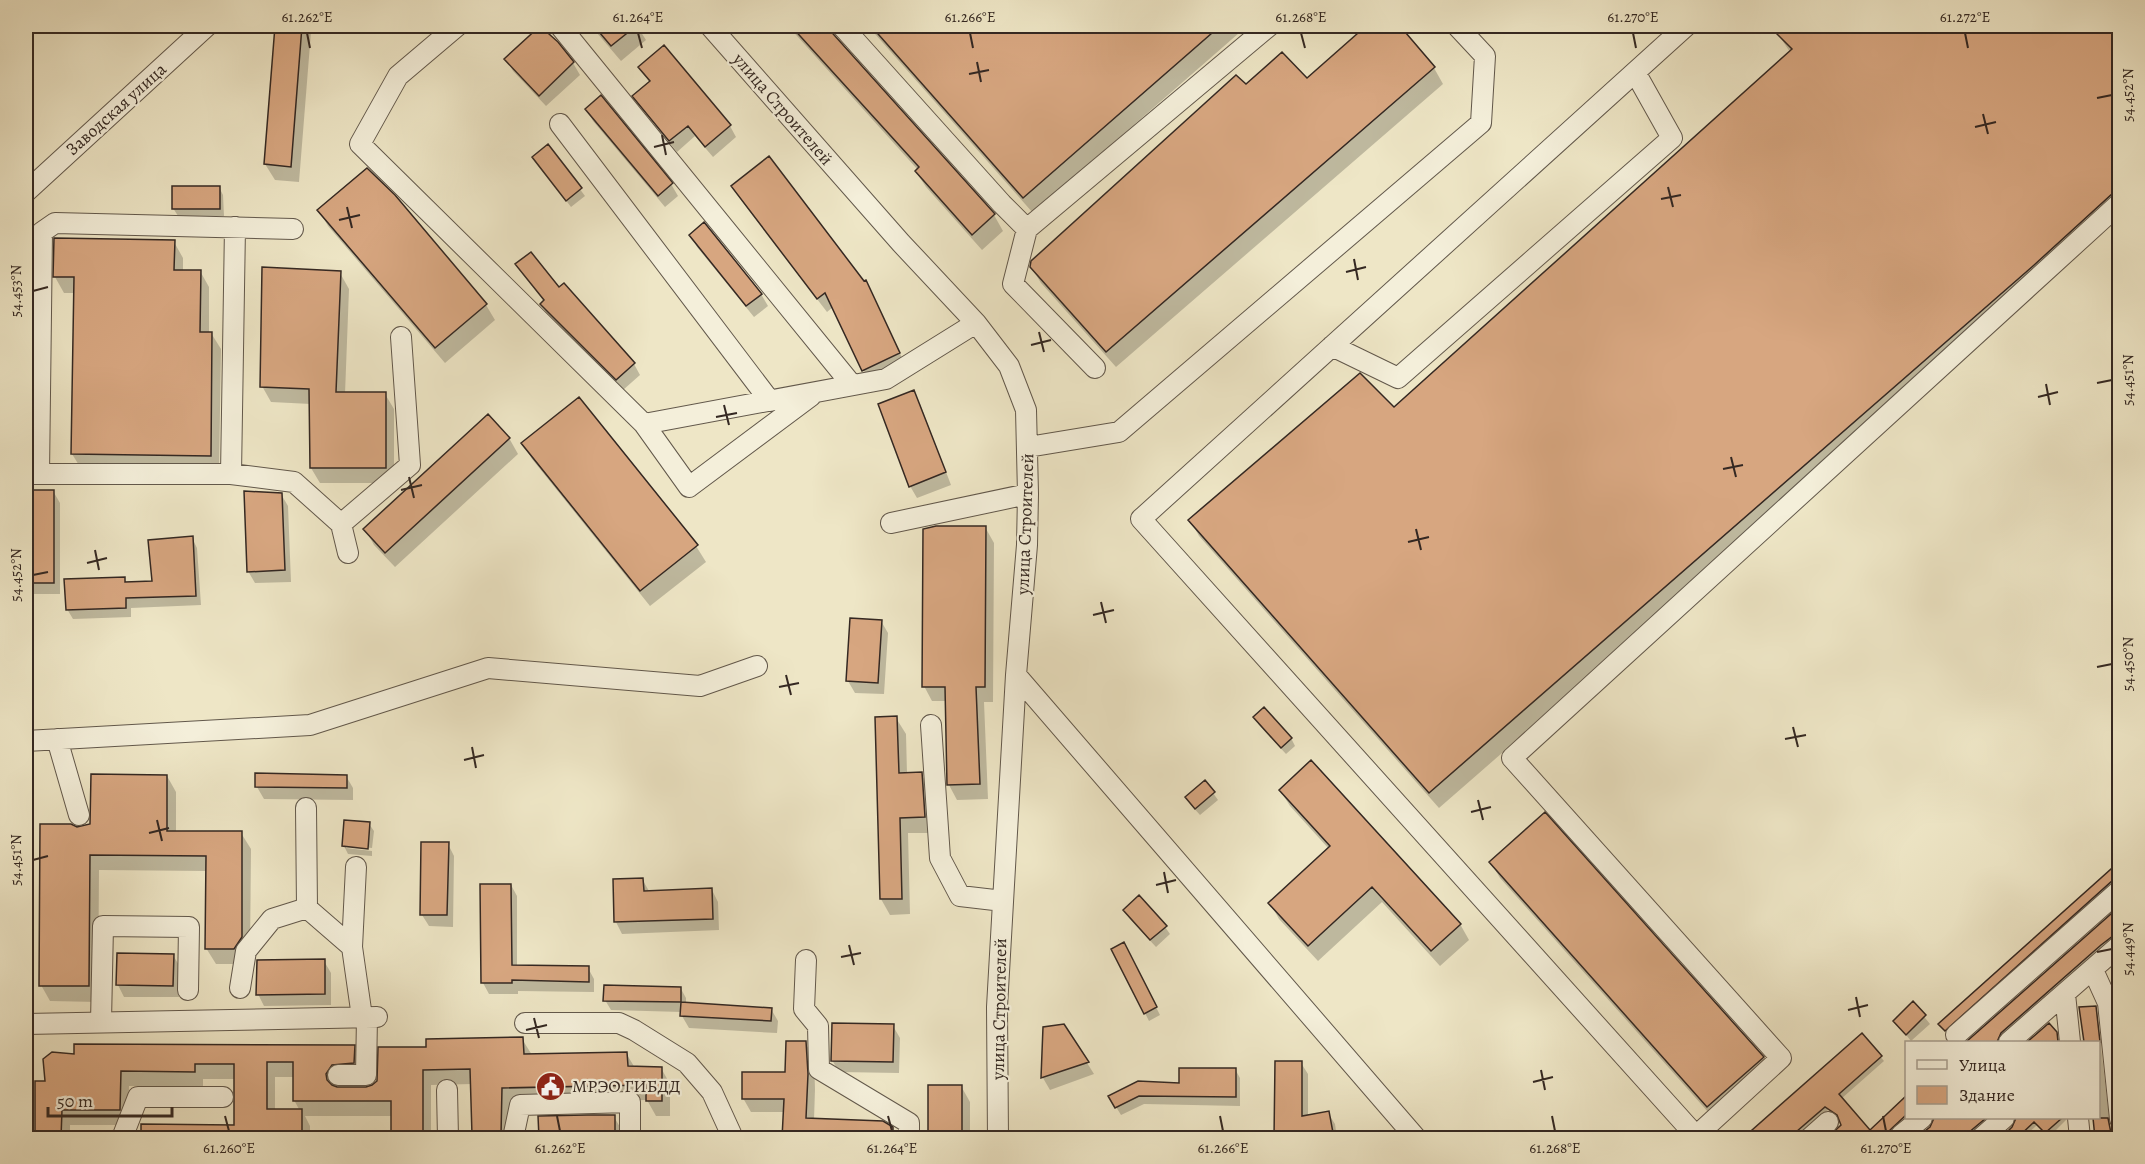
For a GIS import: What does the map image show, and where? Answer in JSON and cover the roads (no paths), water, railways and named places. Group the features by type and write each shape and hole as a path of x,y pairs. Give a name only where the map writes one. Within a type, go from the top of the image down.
{"street":[{"name":"Заводская улица","path":"26,192 207,26"},
{"path":"458,26 398,76 360,144 644,424 689,487 815,392"},
{"path":"560,26 852,385"},
{"name":"улица Строителей","path":"710,26 901,243 976,323 1010,366 1026,410 1027,545 1016,675 997,1007 998,1138"},
{"path":"842,26 994,196 1027,229"},
{"path":"1095,368 1013,284 1027,229 1269,26"},
{"path":"1028,447 1119,432 1481,123 1485,56 1457,26"},
{"path":"1686,26 1141,519 1696,1136 1781,1058 1512,758 2120,203"},
{"path":"1332,346 1398,378 1672,138 1635,72"},
{"path":"560,124 770,401"},
{"path":"293,229 55,223 42,232 32,474 231,474 294,482 341,524 348,553"},
{"path":"231,474 235,226"},
{"path":"644,424 886,379 976,323"},
{"path":"341,524 410,465 401,338"},
{"path":"891,524 1028,494"},
{"path":"26,741 310,725 488,668 700,686 757,666"},
{"path":"1016,675 1416,1138"},
{"path":"931,725 940,858 960,896 1003,901"},
{"path":"57,739 79,815"},
{"path":"306,808 307,908 352,947"},
{"path":"338,1075 366,1076 368,1017 352,947 356,867"},
{"path":"1956,1035 2120,890"},
{"path":"240,988 246,951 272,919 307,908"},
{"path":"102,1022 103,926 189,927 188,990"},
{"path":"2010,1041 2120,945"},
{"path":"806,960 804,1010 818,1026 819,1069 909,1123 909,1138"},
{"path":"2093,970 2114,1002 2120,1119"},
{"path":"2065,994 2070,1041"},
{"path":"26,1024 368,1017"},
{"path":"525,1023 619,1023 634,1029 687,1063 699,1076 712,1092 733,1138"},
{"path":"447,1090 447,1138"},
{"path":"122,1138 138,1097 223,1097"},
{"path":"513,1138 520,1105 630,1101 630,1138"},
{"path":"1903,1138 1901,1135 1921,1119"},
{"path":"1981,1138 2003,1119"},
{"path":"2078,1119 2080,1138"},
{"path":"1810,1138 1828,1122"}],"place":[{"name":"МРЭО ГИБДД","path":"551,1086"}]}
